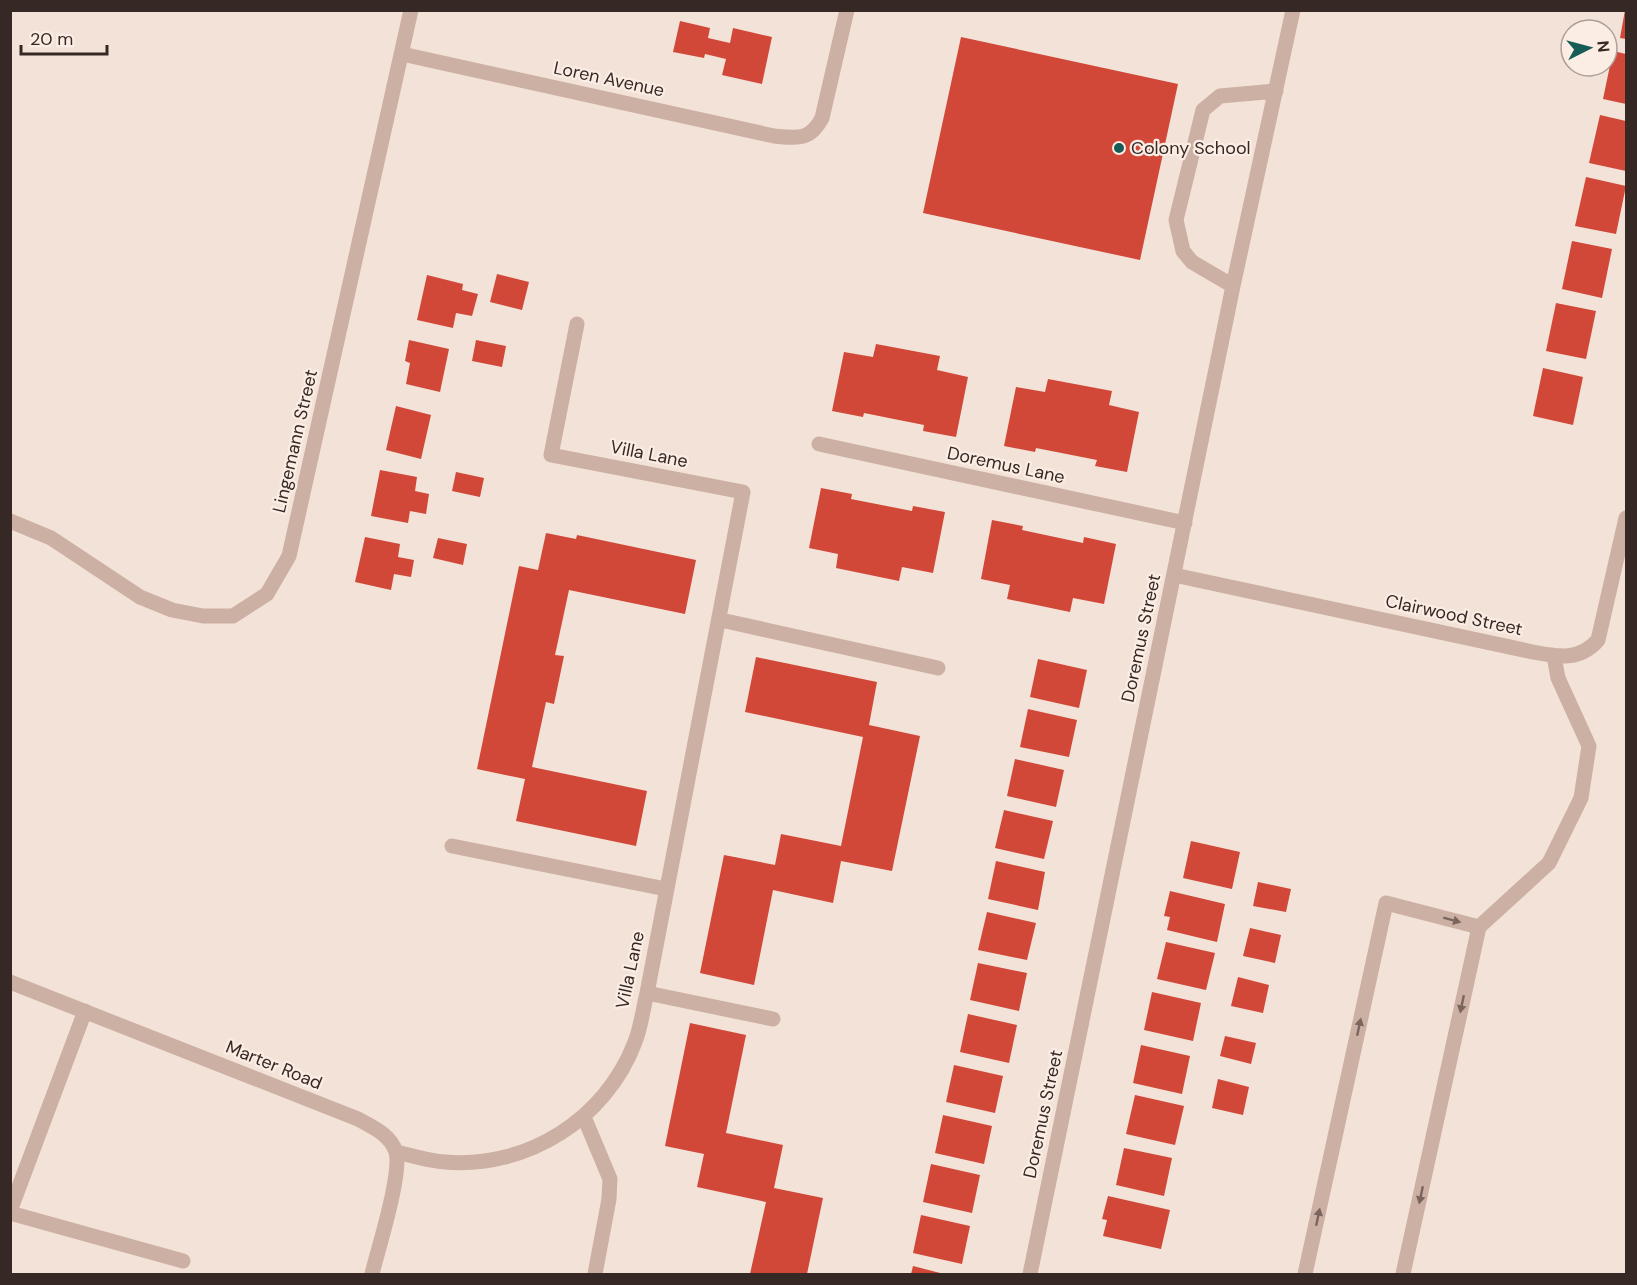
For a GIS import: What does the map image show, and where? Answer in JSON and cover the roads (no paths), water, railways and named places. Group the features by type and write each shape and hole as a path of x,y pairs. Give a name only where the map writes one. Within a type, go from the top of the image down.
{"street":[{"name":"Lingemann Street","path":"10,521 51,538 140,597 172,610 203,616 233,616 267,594 289,556 411,10"},
{"name":"Loren Avenue","path":"402,54 774,136 808,136 816,130 822,118 847,10"},
{"name":"Doremus Street","path":"1030,1275 1233,286 1293,10"},
{"path":"1233,286 1192,262 1183,251 1176,220 1203,110 1221,96 1276,91"},
{"name":"Villa Lane","path":"396,1152 445,1162 502,1160 544,1143 584,1117 612,1086 635,1042 647,993 721,620 743,492 551,455 577,324"},
{"name":"Doremus Lane","path":"819,444 1185,524"},
{"name":"Clairwood Street","path":"1174,575 1554,656 1570,657 1584,652 1598,640 1626,518"},
{"path":"721,620 938,668"},
{"path":"1403,1275 1479,927 1549,863 1581,798 1589,746 1558,678 1554,656"},
{"path":"452,846 666,889"},
{"path":"1305,1275 1386,903 1479,927"},
{"name":"Marter Road","path":"10,982 358,1119 382,1132 396,1152"},
{"path":"647,993 773,1019"},
{"path":"85,1011 18,1171 10,1212 183,1261"},
{"path":"584,1117 610,1179 609,1199 596,1275"},
{"path":"372,1275 396,1174 396,1152"}],"place":[{"name":"Colony School","path":"1119,148"}]}
